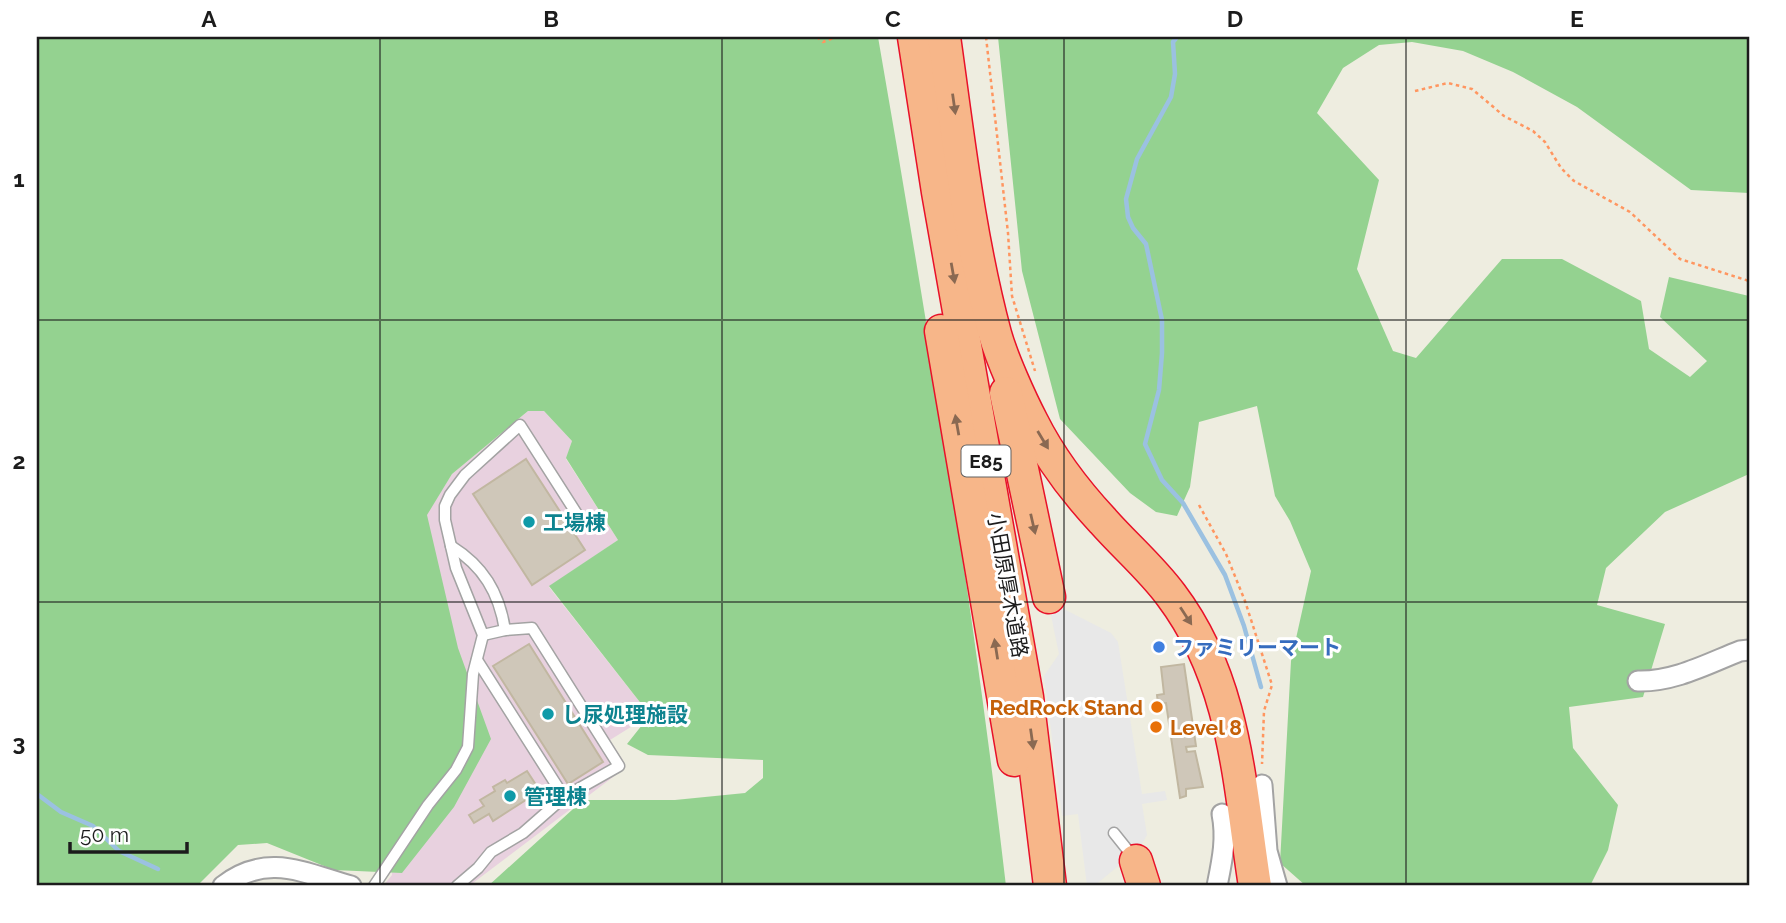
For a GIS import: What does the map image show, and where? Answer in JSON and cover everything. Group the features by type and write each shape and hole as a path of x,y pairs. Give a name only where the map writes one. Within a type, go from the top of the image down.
{"highway":[{"name":"小田原厚木道路","path":"896,37 912,162 998,661 1031,886"},
{"name":"小田原厚木道路","path":"914,37 938,192 1027,696 1050,886"},
{"path":"944,37 968,207 1049,597"},
{"path":"996,337 1032,423 1054,460 1103,522 1139,557 1171,594 1202,645 1216,676 1227,713 1255,886"}],"street":[{"path":"1638,681 1670,678 1749,650"},
{"path":"1262,785 1267,851 1277,886"},
{"path":"1217,886 1224,849 1222,814"},
{"path":"223,886 245,873 264,867 280,866 351,886"}],"lane":[{"path":"373,886 428,805 456,770 467,747 473,674 483,635 456,568 451,547 445,520 445,506 450,495 465,475 520,425 582,522"},
{"path":"451,547 470,558 486,577 502,608 505,630"},
{"path":"457,886 478,868 491,852 523,833 564,797 619,766 532,628 483,635"},
{"path":"477,660 564,797"},
{"path":"1114,834 1140,873"}],"path":[{"path":"817,37 824,42 836,37"},
{"path":"986,37 1008,233 1012,296 1038,381"},
{"path":"1415,91 1448,83 1472,89 1504,116 1533,131 1545,142 1561,168 1574,181 1630,212 1680,260 1749,281"},
{"path":"1199,505 1226,554 1245,601 1272,685 1264,711 1262,785"}],"shaded area":[{"path":"528,411 544,411 572,441 566,459 618,540 549,587 650,715 610,740 624,762 621,771 469,886 383,886 392,875 388,819 426,515 452,474"},
{"path":"1048,601 1111,633 1118,642 1142,794 1165,791 1167,800 1142,804 1147,835 1139,849 1094,886 1087,886 1078,814 1062,816 1044,676 1059,654"}],"green space":[{"path":"37,37 878,37 948,461 1006,886 488,886 583,800 675,800 745,793 763,778 763,760 648,755 627,744 650,715 549,586 618,540 566,458 572,441 544,411 528,411 452,474 427,515 458,648 491,739 454,807 402,873 334,870 267,843 238,845 197,886 37,886"},
{"path":"998,37 1749,37 1749,193 1691,190 1577,107 1513,72 1463,51 1412,42 1379,45 1343,68 1317,113 1379,180 1357,269 1393,351 1416,358 1502,259 1562,259 1641,301 1649,349 1690,377 1707,361 1660,317 1669,277 1749,296 1749,474 1665,512 1606,568 1597,605 1665,624 1643,697 1569,707 1573,748 1618,805 1608,850 1590,886 1306,886 1280,863 1291,661 1311,571 1290,521 1275,496 1257,406 1199,422 1190,487 1177,516 1156,512 1130,493 1060,419 1022,271"}],"building":[{"name":"工場棟","path":"526,459 585,550 532,585 473,494"},
{"name":"し尿処理施設","path":"529,644 603,762 568,784 493,666"},
{"path":"1184,664 1196,746 1186,747 1187,752 1195,751 1203,787 1186,789 1186,796 1180,798 1166,703 1158,704 1157,695 1164,694 1161,667"},
{"name":"管理棟","path":"527,771 540,791 493,821 489,814 474,823 469,815 484,806 480,800 495,791 493,787 505,780 507,783"}],"waterway":[{"path":"1177,37 1173,42 1175,74 1171,97 1137,159 1126,199 1128,217 1146,244 1162,320 1159,390 1145,444 1162,480 1183,503 1225,575 1244,626 1261,687"},
{"path":"37,794 61,812 93,826 119,851 158,869"}],"place":[{"name":"工場棟","path":"529,522"},
{"name":"ファミリーマート","path":"1159,647"},
{"name":"RedRock Stand","path":"1157,707"},
{"name":"し尿処理施設","path":"548,714"},
{"name":"Level 8","path":"1156,727"},
{"name":"管理棟","path":"510,796"}]}
